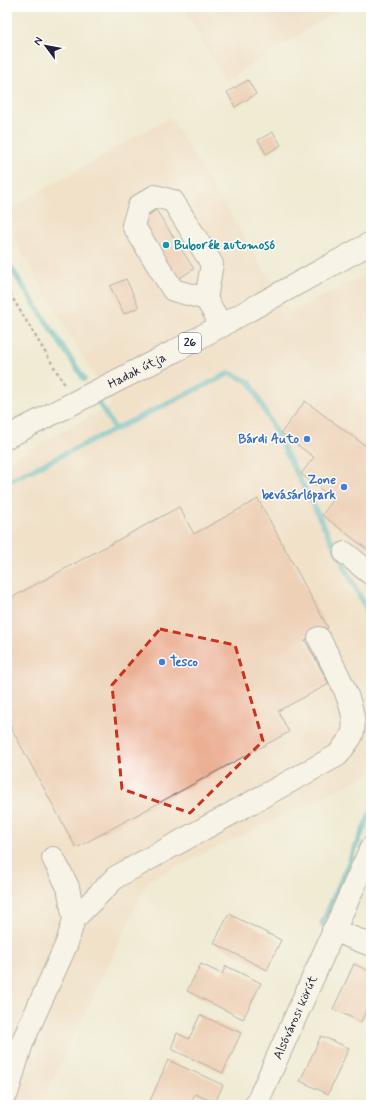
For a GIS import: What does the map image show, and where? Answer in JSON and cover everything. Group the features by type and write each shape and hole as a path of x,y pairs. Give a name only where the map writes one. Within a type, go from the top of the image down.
{"main road":[{"path":"206,299 173,290 133,225 139,206 155,196 173,201 212,264 206,299 222,326"},
{"name":"Hadak útja","path":"7,438 222,326 371,243"},
{"path":"345,553 371,574"},
{"path":"74,918 116,878 338,755 351,736 354,714 345,690 319,638"},
{"name":"Alsóvárosi körút","path":"256,1105 371,848"},
{"path":"7,1093 22,1043 68,943 74,918 68,887 53,858"},
{"path":"333,930 371,945"},
{"path":"7,1065 22,1043"}],"path":[{"path":"7,289 75,402"}],"highlighted area":[{"path":"160,629 235,645 263,741 190,813 122,789 112,685"}],"shaded area":[{"path":"183,7 344,7 225,81"},
{"path":"170,117 290,312 371,272 371,773 149,880 41,1105 7,1105 7,462 111,405 7,227 7,210"}],"building":[{"path":"248,80 256,94 235,107 227,92"},
{"path":"273,132 281,145 266,154 258,140"},
{"name":"Buborék automosó","path":"156,210 194,269 176,280 139,222"},
{"path":"126,279 139,307 124,314 110,286"},
{"name":"Zone bevásárlópark","path":"305,401 371,450 371,552 322,515 334,499 301,474 314,457 281,433"},
{"name":"Tesco","path":"258,499 328,628 305,640 329,684 278,711 289,732 76,848 7,720 7,600 179,507 194,534"},
{"path":"229,914 281,940 267,970 214,943"},
{"path":"201,964 222,974 226,966 261,983 243,1019 187,991"},
{"path":"354,964 371,972 371,1000 361,1022 333,1009"},
{"path":"200,1015 241,1033 223,1073 171,1049 177,1033 189,1039"},
{"path":"321,1036 349,1048 328,1094 300,1081"},
{"path":"168,1060 223,1085 215,1103 195,1094 190,1105 160,1105 150,1101"}],"waterway":[{"path":"7,262 84,379"},
{"path":"7,482 230,373 250,382 371,618"},
{"path":"99,403 115,429"},
{"path":"322,924 371,812"}],"place":[{"name":"Buborék automosó","path":"166,245"},
{"name":"Bárdi Auto","path":"307,439"},
{"name":"Zone bevásárlópark","path":"344,487"},
{"name":"Tesco","path":"162,662"}]}
